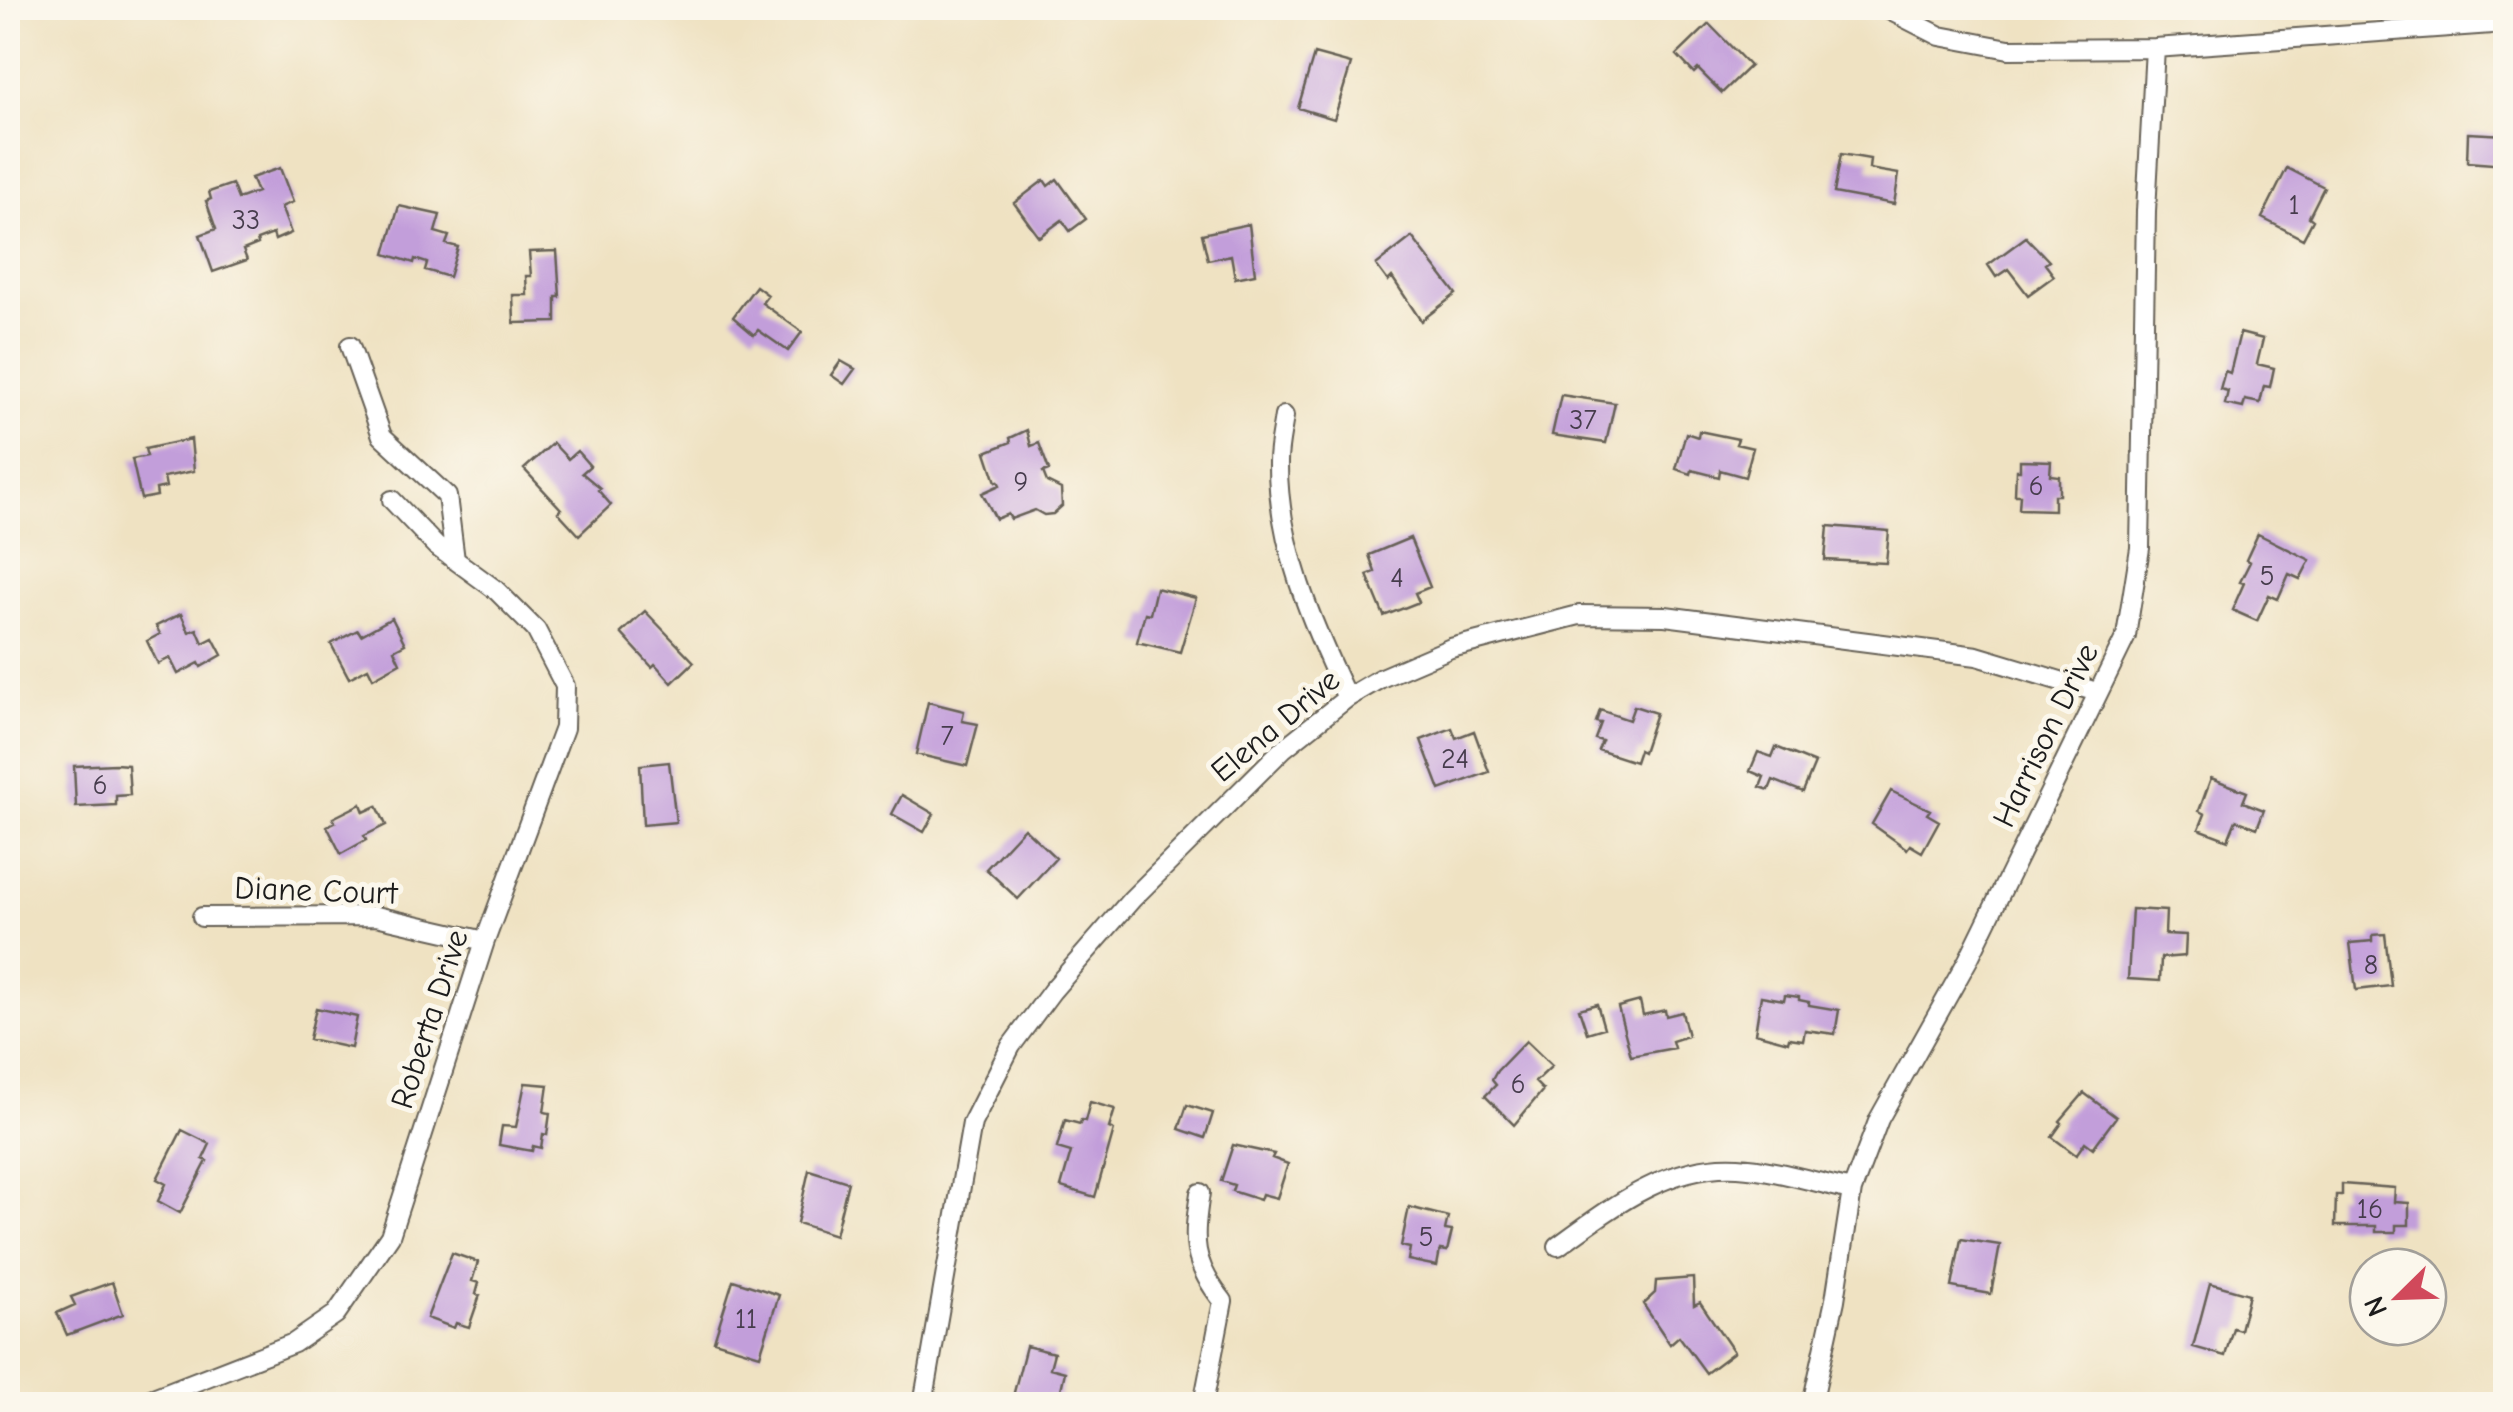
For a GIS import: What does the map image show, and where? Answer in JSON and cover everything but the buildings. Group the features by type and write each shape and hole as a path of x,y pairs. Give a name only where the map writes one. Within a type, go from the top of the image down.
{"street":[{"path":"1885,8 1940,36 2009,48 2155,48 2506,23"},
{"name":"Harrison Drive","path":"1812,1404 1835,1300 1852,1190 1879,1119 1976,944 2126,636 2140,548 2146,210 2155,48"},
{"path":"350,346 382,436 447,496 456,560"},
{"path":"1284,416 1278,462 1286,531 1313,626 1347,698"},
{"name":"Roberta Drive","path":"138,1404 294,1343 336,1314 390,1236 485,941 564,728 565,686 536,630 496,590 436,546 392,500"},
{"name":"Elena Drive","path":"924,1404 972,1124 1011,1046 1052,991 1132,899 1283,749 1347,698 1451,648 1579,615 1665,616 1977,656 2097,692"},
{"name":"Diane Court","path":"202,917 376,916 485,941"},
{"path":"1558,1246 1648,1185 1684,1173 1738,1166 1852,1190"},
{"path":"1200,1193 1194,1233 1203,1276 1222,1301 1202,1404"}]}
